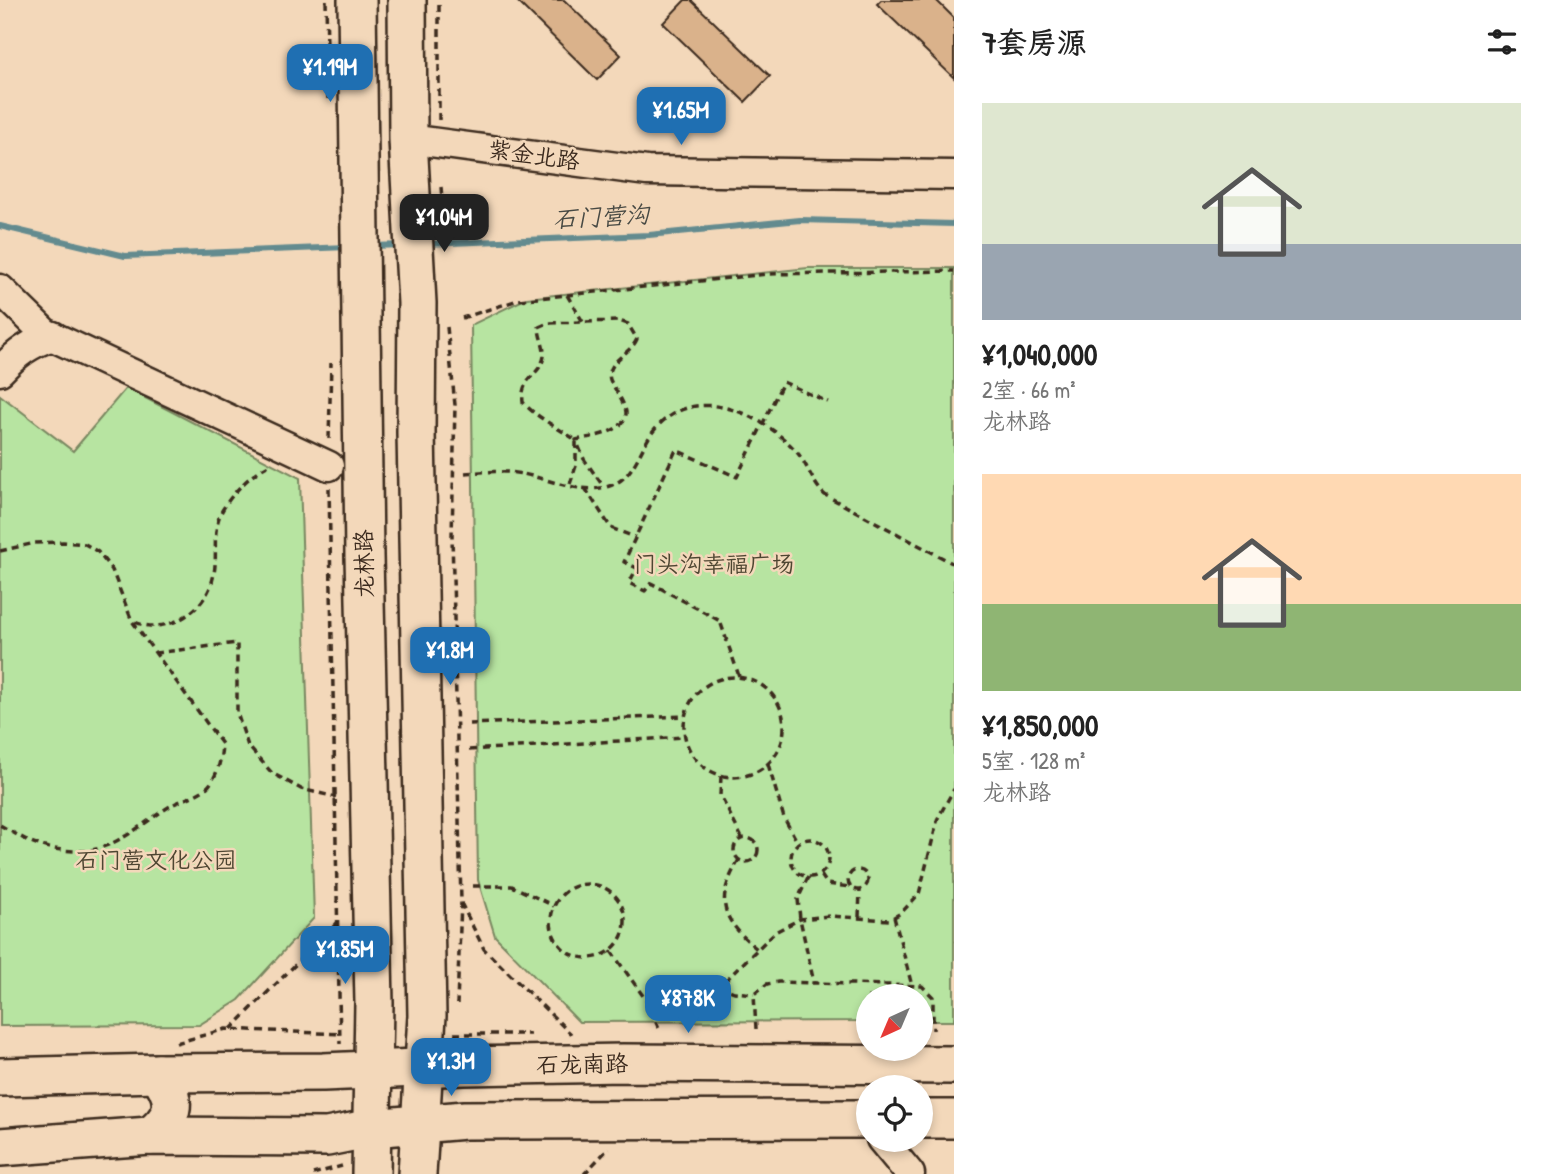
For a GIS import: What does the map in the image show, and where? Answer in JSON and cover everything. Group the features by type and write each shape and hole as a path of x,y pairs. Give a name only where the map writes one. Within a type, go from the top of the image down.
{"main road":[{"name":"龙林路","path":"358,0 362,304 356,1070 372,1128 371,1174"},
{"path":"407,0 428,207 431,309 416,432 426,905 439,1068 420,1122 417,1174"},
{"name":"石龙南路","path":"0,1077 623,1063 954,1065"},
{"path":"150,1136 165,1125 172,1108 171,1091 158,1073"},
{"path":"0,1147 150,1136 327,1137 372,1128 465,1119 856,1125"},
{"path":"933,1119 954,1119"}],"street":[{"name":"紫金北路","path":"423,141 647,171 954,176"},
{"path":"0,289 52,337 318,461"},
{"path":"0,371 13,357 33,343 52,337"},
{"path":"892,1152 909,1174"}],"path":[{"path":"428,207 423,141 439,0"},
{"path":"462,318 518,300 786,272 954,271"},
{"path":"567,295 583,322"},
{"path":"431,309 455,405 452,536 461,902 457,1004"},
{"path":"576,440 617,428 624,420 626,411 609,377 618,358 629,352 637,339 628,324 548,323 539,327 544,354 540,366 525,382 522,393 523,402 530,411 551,421 576,440 584,459 603,486"},
{"name":"龙林路","path":"331,359 318,461 336,797 338,921 356,1070"},
{"path":"738,676 720,621 651,583 645,591 629,583 637,568 624,562 676,450 737,477 783,382 828,402"},
{"path":"465,473 509,471 585,488 610,486 626,477 657,426 685,408 712,404 750,415 778,433 799,454 816,487 825,495 954,564"},
{"path":"570,485 576,466 576,440"},
{"path":"132,621 146,627 173,624 189,613 206,595 214,577 214,536 222,511 230,500 260,470 281,458 318,461"},
{"path":"585,488 611,528 635,537"},
{"path":"0,551 35,542 85,544 105,558 120,587 132,621 222,744 221,763 208,787 174,804 109,844 84,851 33,846 0,825"},
{"path":"155,653 237,643 237,713 248,746 272,773 300,789 336,797"},
{"path":"738,676 755,681 769,690 783,719 783,736 778,751 768,764 754,773 738,777 721,776 706,769 694,758 685,737 685,716 694,695 706,684 722,677 738,676"},
{"path":"470,724 685,716"},
{"path":"469,750 685,737"},
{"path":"768,764 784,818 797,843"},
{"path":"721,776 720,794 742,838"},
{"path":"646,1000 708,994 775,932 800,919 829,916 894,917 919,894 939,818 954,789"},
{"path":"742,838 753,840 757,851 750,861 739,860 734,854 734,846 742,838"},
{"path":"809,838 826,846 829,865 821,875 808,877 793,866 791,854 797,843 809,838"},
{"path":"739,860 724,890 724,911 734,928 757,950"},
{"path":"821,875 827,884 860,890 866,887 869,881 867,874 862,870 849,874 850,887"},
{"path":"808,877 798,900 814,983"},
{"path":"590,884 613,894 625,916 624,929 611,950 589,958 567,952 552,933 554,906 566,891 590,884"},
{"path":"473,886 512,886 554,906"},
{"path":"859,917 860,890"},
{"path":"461,902 484,949 571,1034"},
{"path":"894,917 911,984"},
{"path":"231,1029 338,921"},
{"path":"611,950 646,1000 659,1029"},
{"path":"719,986 754,995 767,984 778,982 856,984"},
{"path":"754,995 756,1029"},
{"path":"439,1068 456,1026"},
{"path":"584,1174 610,1147"}],"green space":[{"name":"门头沟幸福广场","path":"808,268 954,268 954,1021 933,1021 933,984 856,984 856,1021 579,1022 495,936 478,880 471,325 527,298"},
{"name":"石门营文化公园","path":"126,388 300,478 314,918 239,1000 199,1025 0,1026 0,395 73,451"}],"building":[{"path":"516,0 564,0 621,55 597,80"},
{"path":"685,0 691,0 770,76 745,102 663,23"},
{"path":"881,0 936,0 954,18 954,78 877,4"}],"waterway":[{"name":"石门营沟","path":"425,244 649,235 800,220 954,224"},
{"name":"石门营沟","path":"0,226 125,256 348,247"},
{"name":"石门营沟","path":"372,246 404,245"}]}
